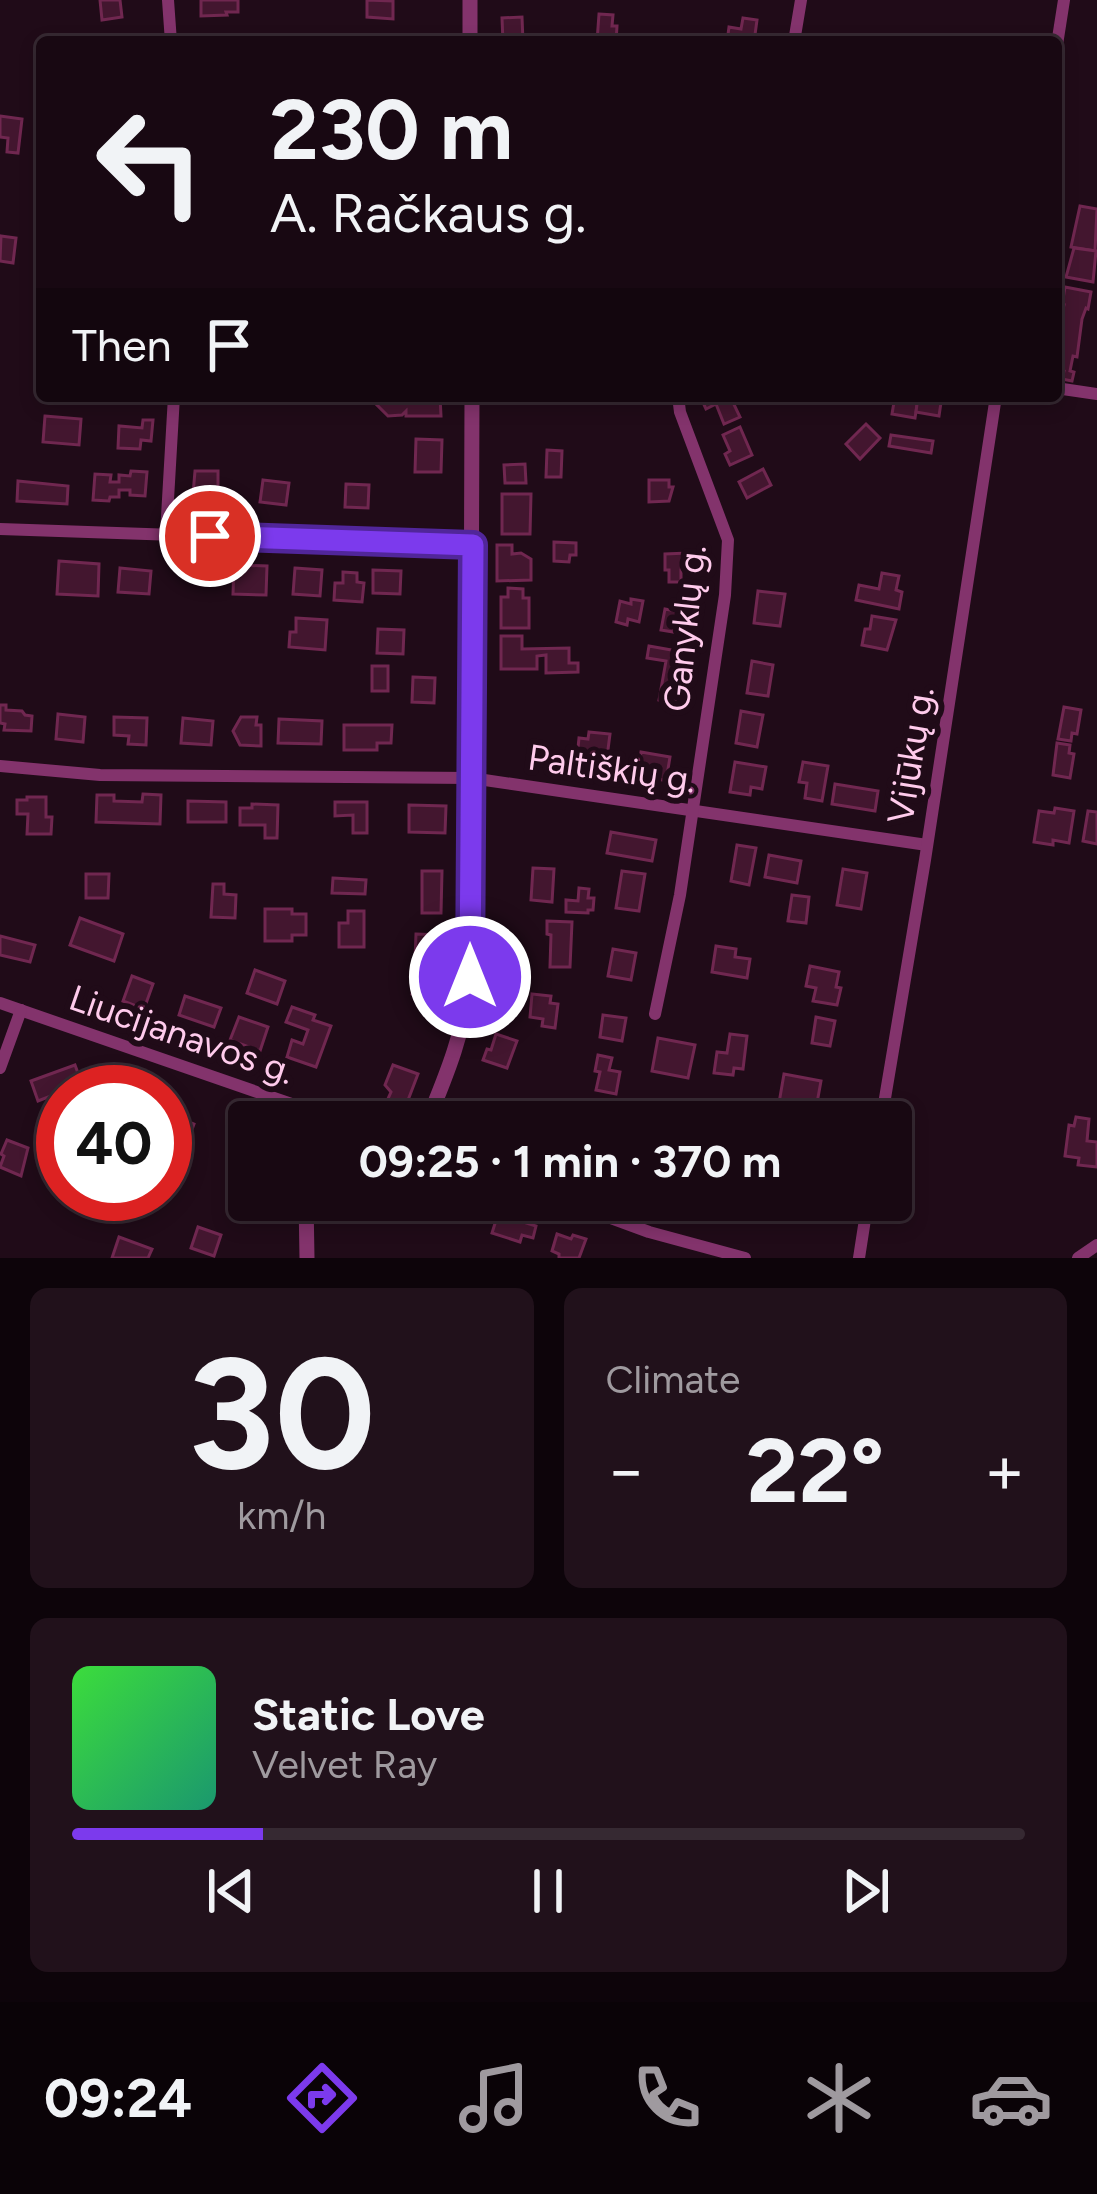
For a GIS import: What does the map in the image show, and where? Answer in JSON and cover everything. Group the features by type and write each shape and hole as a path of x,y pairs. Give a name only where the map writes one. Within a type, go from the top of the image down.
{"street":[{"path":"168,0 171,36"},
{"path":"470,0 470,36"},
{"path":"795,36 800,0"},
{"path":"1058,36 1064,0"},
{"path":"1062,389 1097,394"},
{"path":"166,534 174,402"},
{"path":"436,1101 457,1049 470,977 472,402"},
{"name":"Ganyklų g.","path":"655,1014 680,895 725,595 728,540 679,402"},
{"name":"Vijūkų g.","path":"884,1101 995,402"},
{"path":"0,530 473,545"},
{"name":"Paltiškių g.","path":"0,766 100,775 471,778 927,845"},
{"name":"Liucijanavos g.","path":"0,1004 266,1101"},
{"path":"0,1068 21,1010"},
{"path":"306,1221 307,1258"},
{"path":"619,1221 744,1258"},
{"path":"859,1258 865,1221"},
{"path":"1079,1258 1097,1245"}],"building":[{"path":"100,0 120,0 122,17 102,20"},
{"path":"201,0 238,0 238,12 201,16"},
{"path":"367,0 393,1 393,19 367,17"},
{"path":"599,14 613,15 616,36 597,36"},
{"path":"522,17 523,36 503,36 502,18"},
{"path":"743,18 757,20 755,36 728,36 729,27 741,29"},
{"path":"0,116 22,119 18,153 7,152 8,138 0,137"},
{"path":"1080,206 1097,209 1095,251 1071,247"},
{"path":"1,236 16,238 13,263 0,261"},
{"path":"1074,248 1096,251 1093,282 1066,277"},
{"path":"1065,287 1091,292 1077,357 1073,356 1072,381 1062,379"},
{"path":"440,402 441,416 406,416 406,411 388,416 375,403"},
{"path":"703,402 733,402 740,417 724,424 716,404 706,409"},
{"path":"894,402 917,402 915,418 892,414"},
{"path":"917,402 941,402 939,416 916,412"},
{"path":"45,416 81,419 79,445 43,442"},
{"path":"143,420 153,420 151,441 141,440 140,449 118,448 119,426 142,428"},
{"path":"866,424 880,438 860,459 846,444"},
{"path":"740,427 752,455 730,465 723,435"},
{"path":"891,435 933,441 931,453 889,446"},
{"path":"416,439 442,440 441,472 415,472"},
{"path":"547,450 562,451 561,477 546,477"},
{"path":"525,464 526,483 505,483 504,465"},
{"path":"763,469 771,485 747,498 739,482"},
{"path":"131,471 147,472 145,496 119,490 119,497 109,501 93,500 95,474 111,475 110,482 119,482 119,475 130,476"},
{"path":"195,471 218,471 218,507 192,506"},
{"path":"263,480 289,483 286,505 260,502"},
{"path":"649,480 669,480 673,487 669,501 649,502"},
{"path":"18,481 68,486 67,504 17,501"},
{"path":"346,484 369,485 368,508 345,507"},
{"path":"502,494 531,494 530,534 502,534"},
{"path":"554,542 576,543 576,555 570,555 569,562 554,561"},
{"path":"497,545 512,545 512,554 531,559 531,580 497,581"},
{"path":"688,553 688,570 681,570 681,582 669,582 665,554"},
{"path":"59,561 99,564 98,596 57,594"},
{"path":"234,565 267,566 266,595 233,594"},
{"path":"120,568 151,571 149,594 118,592"},
{"path":"295,568 322,570 320,596 293,594"},
{"path":"373,570 401,571 400,594 373,593"},
{"path":"343,572 357,573 357,582 364,583 362,602 334,600 335,583 343,583"},
{"path":"882,573 899,576 899,609 856,600 859,585 879,589"},
{"path":"508,588 523,589 523,598 529,598 529,628 501,628 501,597 508,597"},
{"path":"758,591 785,594 780,626 754,623"},
{"path":"631,599 643,601 639,622 616,622 620,601 631,604"},
{"path":"677,607 689,609 685,629 661,630 665,609 676,611"},
{"path":"872,616 896,620 887,650 862,645"},
{"path":"296,618 327,620 325,650 289,647"},
{"path":"378,629 404,630 403,654 377,653"},
{"path":"501,636 522,636 522,649 569,648 569,663 578,663 578,672 546,673 546,655 537,656 537,669 501,669"},
{"path":"649,646 677,651 674,664 682,666 675,703 659,700 666,661 647,658"},
{"path":"752,661 773,665 768,696 747,693"},
{"path":"372,666 388,666 388,691 372,691"},
{"path":"413,677 435,678 434,703 412,702"},
{"path":"0,705 32,716 31,731 4,730"},
{"path":"1064,707 1081,710 1071,741 1058,739"},
{"path":"741,711 763,715 757,747 736,743"},
{"path":"58,714 85,717 83,742 56,739"},
{"path":"114,717 147,718 146,745 128,744 129,736 114,735"},
{"path":"241,717 257,717 261,746 240,745 233,731"},
{"path":"183,718 213,721 211,745 181,743"},
{"path":"279,719 322,721 321,744 278,743"},
{"path":"344,725 392,725 391,743 377,743 377,750 344,750"},
{"path":"589,732 610,734 606,765 570,760 572,747 578,748 579,738 588,739"},
{"path":"1057,743 1070,745 1069,753 1074,754 1070,778 1053,775"},
{"path":"641,752 670,757 666,781 638,773"},
{"path":"735,762 766,767 762,789 751,787 750,795 730,792"},
{"path":"803,762 828,766 822,801 805,798 807,783 799,782"},
{"path":"835,784 878,791 875,811 832,804"},
{"path":"143,794 161,795 160,824 96,822 97,795 142,802"},
{"path":"46,797 51,834 27,834 28,814 17,814 17,800"},
{"path":"188,801 226,802 226,822 188,822"},
{"path":"335,802 367,802 367,833 353,833 353,815 335,816"},
{"path":"252,804 278,805 277,838 265,838 265,825 240,825 240,808 252,808"},
{"path":"409,805 446,806 445,833 409,832"},
{"path":"1055,808 1074,811 1069,843 1034,842 1039,811 1054,813"},
{"path":"1088,811 1097,812 1097,844 1083,841"},
{"path":"611,832 656,840 652,861 607,853"},
{"path":"737,845 756,848 749,885 731,881"},
{"path":"769,855 801,861 797,883 765,877"},
{"path":"533,868 554,869 552,902 531,900"},
{"path":"843,869 867,873 861,909 837,905"},
{"path":"422,871 442,871 441,913 422,913"},
{"path":"622,871 645,874 639,911 616,908"},
{"path":"86,874 109,874 108,898 86,898"},
{"path":"333,878 366,880 365,894 332,893"},
{"path":"213,884 224,884 224,894 236,895 235,918 211,917"},
{"path":"579,888 589,889 593,910 566,912 566,900 578,901"},
{"path":"792,895 809,897 806,923 788,921"},
{"path":"265,909 306,914 306,935 292,935 292,941 265,941"},
{"path":"348,911 364,911 364,947 339,947 339,923 348,923"},
{"path":"80,918 123,934 114,961 70,945"},
{"path":"547,921 572,922 570,967 550,967"},
{"path":"416,934 442,935 435,961 415,960"},
{"path":"0,936 35,945 30,962 0,955"},
{"path":"716,946 736,949 735,957 750,959 747,978 712,972"},
{"path":"613,949 636,953 631,980 608,976"},
{"path":"810,966 839,972 837,1005 813,1001 816,988 806,986"},
{"path":"419,969 439,974 438,1001 412,994"},
{"path":"255,970 285,981 277,1004 247,993"},
{"path":"132,976 153,984 144,1009 123,1001"},
{"path":"532,994 551,996 550,1003 558,1004 555,1028 530,1017"},
{"path":"185,996 221,1008 214,1027 179,1015"},
{"path":"292,1007 331,1026 316,1067 287,1057 292,1040 303,1044 308,1030 286,1022"},
{"path":"603,1015 626,1018 622,1041 600,1037"},
{"path":"239,1017 268,1027 260,1051 230,1040"},
{"path":"816,1017 835,1021 830,1046 812,1043"},
{"path":"496,1034 517,1041 507,1068 483,1060"},
{"path":"730,1034 747,1036 743,1069 734,1068 733,1075 714,1073 717,1052 727,1053"},
{"path":"658,1038 695,1045 688,1078 652,1071"},
{"path":"598,1055 612,1058 609,1070 620,1072 616,1094 596,1090"},
{"path":"393,1065 418,1074 408,1101 387,1101 391,1092 385,1085"},
{"path":"784,1074 821,1081 817,1101 779,1101"},
{"path":"1076,1117 1089,1119 1087,1141 1097,1142 1097,1167 1078,1165 1079,1158 1065,1156 1069,1125 1074,1126"},
{"path":"7,1140 28,1148 21,1176 0,1167"},
{"path":"496,1221 536,1226 533,1238 522,1235 520,1242 492,1233"},
{"path":"198,1227 221,1235 214,1256 191,1248"},
{"path":"557,1234 586,1239 579,1258 559,1258 552,1251"},
{"path":"119,1237 152,1249 148,1258 112,1258"}],"route":[{"path":"210,536 473,545 470,977"}]}
